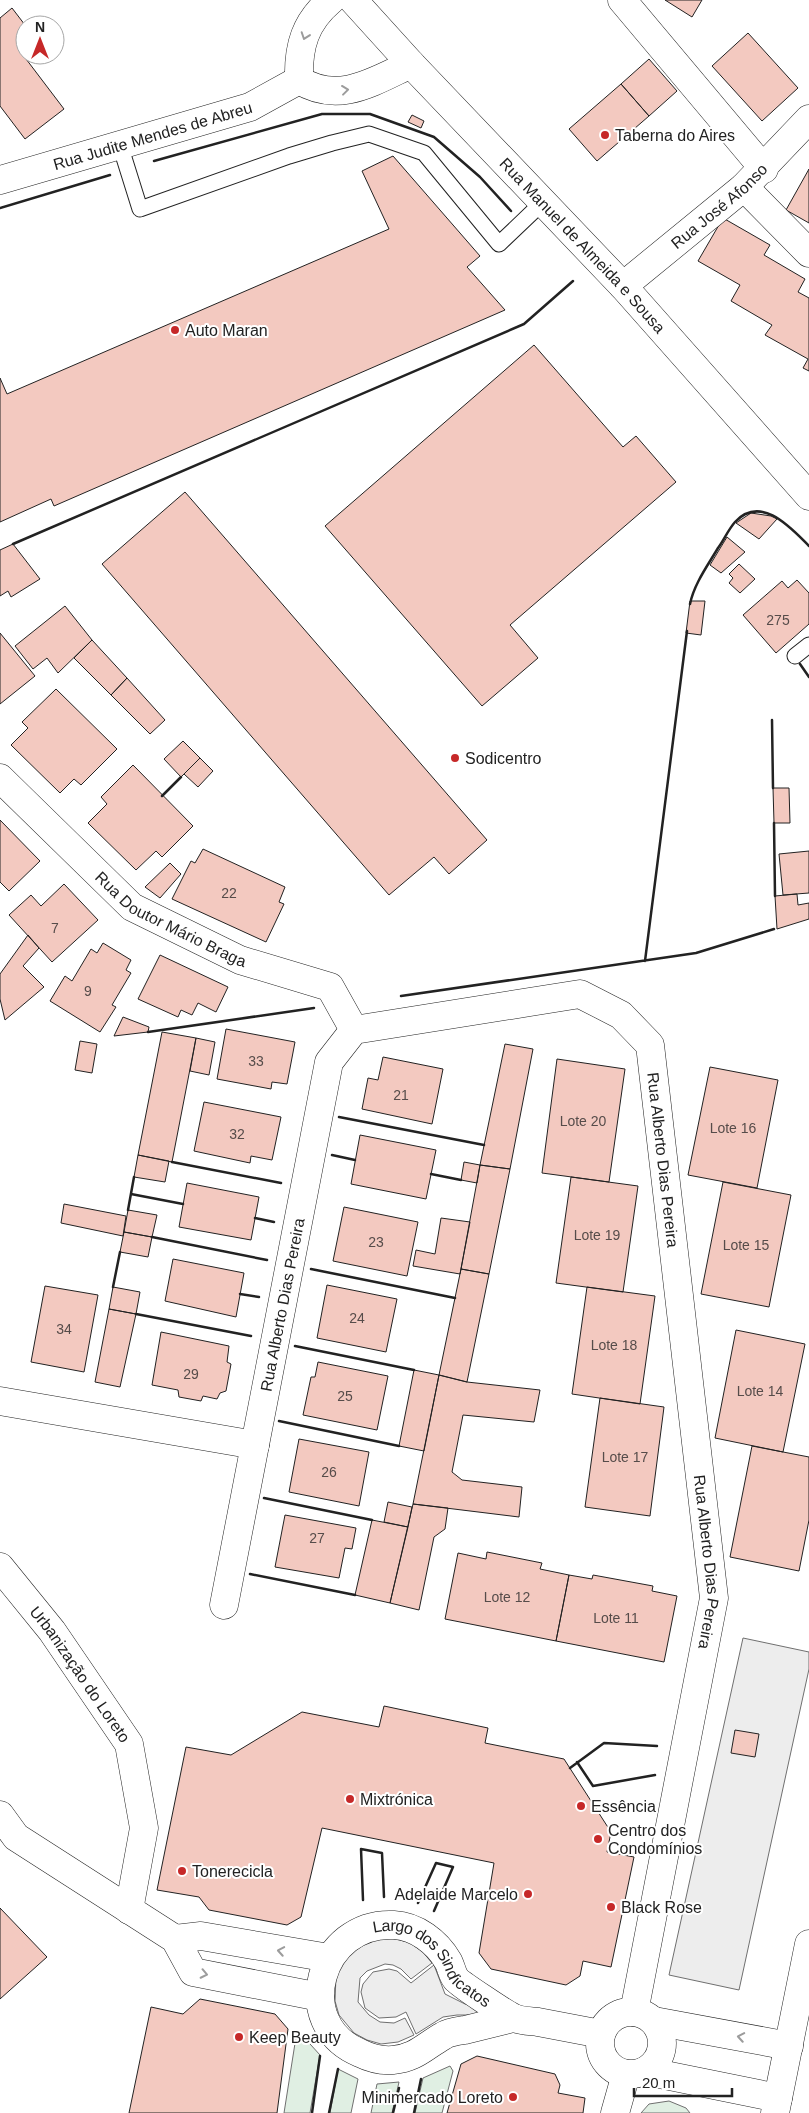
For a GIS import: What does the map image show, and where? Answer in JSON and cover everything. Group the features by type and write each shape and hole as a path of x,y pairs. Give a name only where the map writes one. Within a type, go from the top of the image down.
{"street":[{"path":"331,0 310,23 298,58 299,80 311,88 332,92 358,88 411,64"},
{"name":"Rua Manuel de Almeida e Sousa","path":"353,0 411,64 623,286 809,496"},
{"path":"622,0 809,253"},
{"name":"Rua Judite Mendes de Abreu","path":"0,180 250,107 299,80"},
{"name":"Rua José Afonso","path":"623,286 754,178 809,119"},
{"name":"Rua Doutor Mário Braga","path":"1,782 132,907 240,960 330,987 354,1030"},
{"name":"Rua Alberto Dias Pereira","path":"224,1606 329,1062 354,1030 580,994 621,1015 650,1045 714,1598 644,2017"},
{"path":"0,1401 255,1445"},
{"name":"Urbanização do Loreto","path":"0,1567 52,1631 129,1744 144,1828 129,1910"},
{"path":"0,1815 16,1837 175,1939 193,1972 320,1997"},
{"name":"Largo dos Sindicatos","path":"513,2018 455,1978 448,1962 435,1944 417,1931 395,1925 376,1925 358,1931 342,1942 329,1958 322,1974 320,1997 324,2016 335,2036 352,2050 373,2059 392,2060 411,2056 428,2047 444,2035 513,2018 601,2034"},
{"path":"175,1939 201,1936 329,1958"},
{"path":"789,2046 624,2013 614,2017 606,2025 601,2034 600,2045 602,2055 607,2064 616,2070 635,2072 777,2106 789,2046 809,1944"},
{"path":"615,2113 635,2072 652,2066 659,2058 662,2039 644,2017"}],"lane":[{"path":"120,145 140,209 288,156 369,134 424,152 499,244 543,202"},
{"path":"795,656 809,645"}],"green space":[{"path":"301,2034 320,2055 310,2113 284,2113 296,2037"},
{"path":"450,2066 453,2071 442,2113 415,2113 423,2078"},
{"path":"338,2069 358,2079 351,2113 330,2113"},
{"path":"399,2082 392,2113 371,2113 377,2084"},
{"path":"669,2101 686,2108 690,2113 641,2113 649,2104"}],"shaded area":[{"path":"743,1638 809,1652 809,1669 739,1990 669,1975"},
{"path":"375,1938 391,1938 408,1942 422,1951 432,1963 411,1979 401,1969 385,1964 367,1971 360,1978 358,2002 369,2015 380,2022 394,2023 405,2018 414,2035 398,2042 381,2044 367,2040 354,2033 339,2015 335,2001 336,1976 342,1963 351,1953"},
{"path":"434,1965 445,1994 465,2004 489,2011 488,2015 443,2017 416,2034 406,2012 396,2017 379,2018 365,2008 361,1992 363,1984 373,1972 389,1969 397,1971 411,1983"}],"building":[{"path":"665,0 702,0 692,17"},
{"path":"12,8 17,15 15,15 15,65 31,65 64,109 25,139 0,106 0,18"},
{"path":"748,33 798,88 762,121 712,66"},
{"path":"649,59 677,91 649,116 621,84"},
{"path":"621,84 649,116 597,161 569,129"},
{"path":"412,115 424,121 421,128 408,122"},
{"path":"393,156 480,256 467,267 505,310 54,506 51,499 0,522 0,378 7,394 389,229 362,171"},
{"path":"809,169 809,223 786,210"},
{"path":"723,218 770,245 764,255 805,279 798,292 809,298 809,371 803,368 808,359 765,335 772,325 731,301 740,285 698,261"},
{"path":"534,345 623,447 636,436 676,482 510,625 538,658 482,706 325,526"},
{"path":"185,492 487,840 449,874 434,857 389,895 102,564"},
{"path":"751,513 771,516 777,519 759,539 736,523"},
{"path":"727,537 745,552 721,573 710,565"},
{"path":"13,544 40,579 11,597 8,591 0,596 0,550"},
{"path":"739,564 755,579 740,593 729,583 733,578 729,574"},
{"path":"797,580 809,593 809,624 776,653 743,615 782,581 788,588"},
{"path":"690,601 705,601 701,635 686,633"},
{"path":"65,606 92,640 58,673 47,658 33,669 15,646"},
{"path":"0,633 35,676 0,704"},
{"path":"92,640 127,678 111,695 74,658"},
{"path":"127,678 165,720 150,734 111,695"},
{"path":"56,689 117,749 81,785 74,779 60,793 11,745 28,728 22,722"},
{"path":"183,741 200,758 181,777 164,759"},
{"path":"200,758 213,771 198,787 184,774"},
{"path":"133,765 193,826 162,857 156,851 136,870 88,823 107,804 101,797"},
{"path":"773,788 789,788 790,823 774,823"},
{"path":"0,820 40,861 9,891 0,882"},
{"path":"203,849 285,887 279,902 284,904 266,942 172,899 191,861 195,863"},
{"path":"809,851 809,893 783,895 779,854"},
{"path":"170,863 181,874 160,898 145,887"},
{"path":"64,884 98,920 52,962 9,915 31,895 41,906"},
{"path":"797,894 798,905 809,903 809,919 777,929 775,896"},
{"path":"28,935 39,948 23,966 44,987 5,1020 0,999 0,974"},
{"path":"103,943 131,960 126,970 131,973 112,1005 116,1007 100,1032 50,1001 65,976 72,981 91,949 97,953"},
{"path":"160,955 228,987 216,1012 198,1003 192,1015 181,1010 178,1017 138,999"},
{"path":"123,1017 149,1027 148,1032 114,1036"},
{"path":"226,1029 295,1042 287,1084 272,1082 271,1089 217,1079"},
{"path":"162,1032 196,1038 172,1162 138,1155"},
{"path":"196,1038 215,1042 209,1075 190,1071"},
{"path":"80,1041 97,1044 92,1073 75,1070"},
{"path":"505,1044 533,1049 510,1169 480,1165"},
{"path":"383,1057 443,1069 432,1124 362,1109 368,1078 378,1080"},
{"path":"557,1059 625,1069 609,1182 542,1173"},
{"path":"710,1067 778,1080 757,1188 688,1175"},
{"path":"204,1102 281,1117 272,1160 251,1156 250,1163 194,1151"},
{"path":"360,1135 436,1150 426,1199 351,1184"},
{"path":"138,1155 169,1161 165,1182 134,1177"},
{"path":"464,1162 480,1165 477,1183 461,1180"},
{"path":"480,1165 510,1169 489,1274 461,1269"},
{"path":"571,1177 638,1186 623,1292 556,1283"},
{"path":"723,1182 791,1195 769,1307 701,1294"},
{"path":"187,1183 259,1197 251,1240 179,1227"},
{"path":"64,1204 126,1216 123,1236 61,1223"},
{"path":"344,1207 418,1222 407,1276 333,1261"},
{"path":"128,1210 157,1215 152,1237 124,1232"},
{"path":"441,1218 470,1222 460,1274 413,1266 416,1250 435,1254"},
{"path":"124,1232 152,1237 148,1257 120,1252"},
{"path":"173,1259 244,1273 236,1317 165,1301"},
{"path":"461,1269 489,1274 467,1382 439,1375"},
{"path":"327,1285 397,1299 386,1352 317,1338"},
{"path":"45,1286 98,1295 84,1372 31,1362"},
{"path":"113,1287 140,1292 136,1314 109,1309"},
{"path":"587,1287 655,1296 640,1404 572,1394"},
{"path":"109,1309 136,1314 120,1387 95,1382"},
{"path":"736,1330 805,1344 783,1452 715,1438"},
{"path":"161,1332 229,1346 227,1362 231,1364 226,1391 220,1393 217,1399 203,1396 201,1401 179,1397 178,1390 152,1385"},
{"path":"318,1362 388,1376 377,1430 303,1415 311,1377 315,1377"},
{"path":"414,1370 439,1375 424,1451 399,1446"},
{"path":"439,1375 467,1382 540,1390 534,1422 463,1415 452,1472 462,1480 522,1487 519,1517 413,1504"},
{"path":"600,1398 664,1407 650,1516 585,1507"},
{"path":"299,1439 369,1452 359,1506 289,1492"},
{"path":"752,1446 809,1457 809,1520 799,1571 730,1557"},
{"path":"388,1502 412,1507 408,1527 384,1522"},
{"path":"413,1504 448,1508 445,1529 434,1537 419,1610 390,1603"},
{"path":"285,1515 356,1528 352,1549 345,1548 339,1578 275,1567"},
{"path":"372,1520 408,1527 390,1603 355,1595"},
{"path":"487,1552 542,1563 540,1569 569,1575 556,1641 445,1619 458,1553 486,1559"},
{"path":"569,1575 592,1579 593,1575 653,1586 652,1591 677,1596 664,1662 556,1641"},
{"path":"384,1706 488,1728 485,1743 564,1759 611,1832 607,1852 634,1857 611,1967 583,1961 580,1976 566,1985 491,1969 479,1953 494,1863 322,1828 301,1917 287,1925 209,1910 199,1897 157,1890 186,1747 231,1755 302,1712 379,1727"},
{"path":"735,1730 759,1734 755,1757 731,1753"},
{"path":"0,1908 47,1957 0,1999"},
{"path":"200,1999 275,2014 288,2029 277,2113 129,2113 151,2007 183,2014"},
{"path":"477,2056 555,2074 560,2085 558,2093 585,2098 583,2113 447,2113 461,2064"}],"wall":[{"path":"154,161 322,114 370,114 434,137 480,177 511,211"},
{"path":"0,208 110,175"},
{"path":"13,544 524,324 573,281"},
{"path":"690,604 698,582 706,568 735,522 745,514 755,511 775,517 785,523 809,546"},
{"path":"645,961 687,631"},
{"path":"800,664 809,677"},
{"path":"772,720 773,788"},
{"path":"162,796 181,777"},
{"path":"774,823 775,896"},
{"path":"401,996 696,953 774,929"},
{"path":"148,1032 314,1008"},
{"path":"339,1117 484,1145"},
{"path":"332,1155 355,1160"},
{"path":"172,1162 281,1183"},
{"path":"431,1174 461,1180"},
{"path":"128,1210 134,1177"},
{"path":"131,1194 183,1204"},
{"path":"255,1218 274,1222"},
{"path":"152,1237 267,1260"},
{"path":"113,1287 120,1252"},
{"path":"311,1269 455,1298"},
{"path":"240,1294 259,1297"},
{"path":"136,1314 251,1336"},
{"path":"295,1346 414,1370"},
{"path":"279,1421 399,1446"},
{"path":"264,1498 372,1520"},
{"path":"250,1574 355,1595"},
{"path":"570,1768 604,1743 657,1746"},
{"path":"577,1762 593,1786 655,1775"},
{"path":"363,1900 361,1849 382,1853 384,1897"},
{"path":"418,1903 436,1863 453,1867 434,1911"},
{"path":"312,2113 320,2056"},
{"path":"329,2113 338,2069"},
{"path":"414,2113 421,2079"},
{"path":"393,2113 399,2088"}],"place":[{"name":"Taberna do Aires","path":"605,135"},
{"name":"Auto Maran","path":"175,330"},
{"name":"Sodicentro","path":"455,758"},
{"name":"Mixtrónica","path":"350,1799"},
{"name":"Essência","path":"581,1806"},
{"name":"Centro dos Condomínios","path":"598,1839"},
{"name":"Tonerecicla","path":"182,1871"},
{"name":"Adelaide Marcelo","path":"528,1894"},
{"name":"Black Rose","path":"611,1907"},
{"name":"Keep Beauty","path":"239,2037"},
{"name":"Minimercado Loreto","path":"513,2097"}]}
